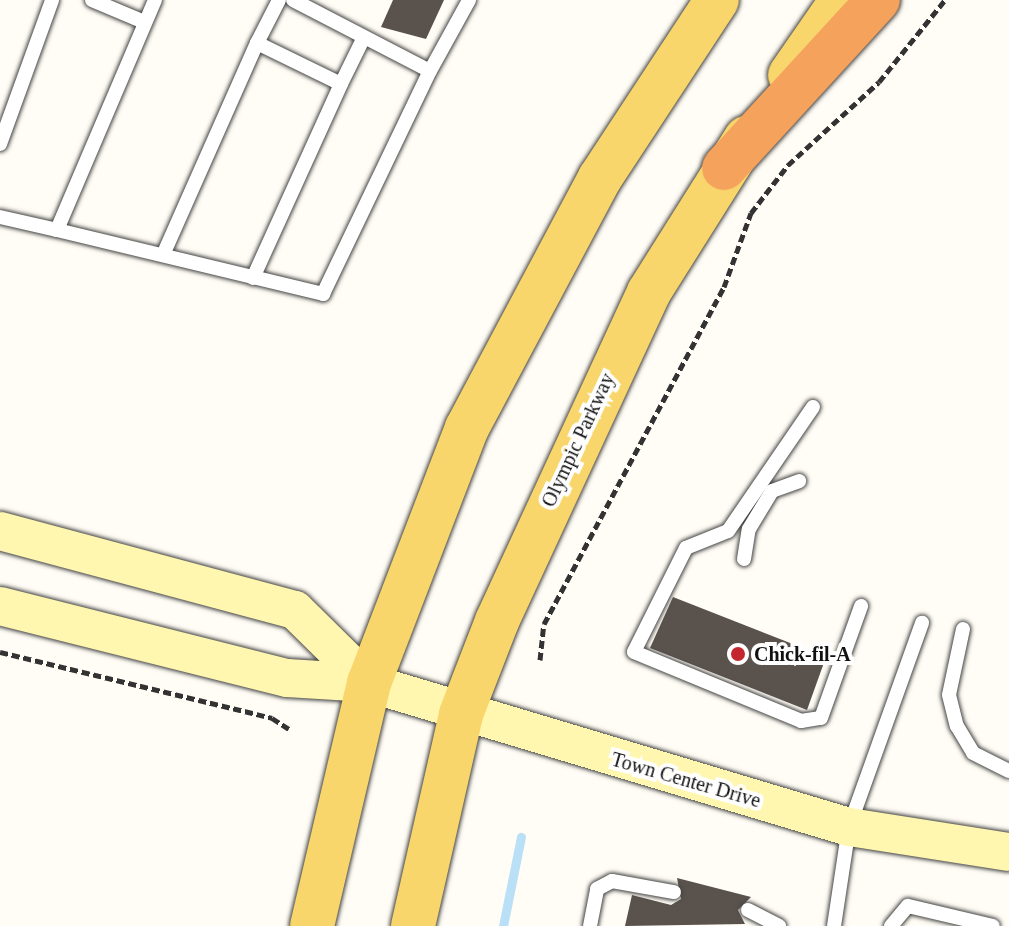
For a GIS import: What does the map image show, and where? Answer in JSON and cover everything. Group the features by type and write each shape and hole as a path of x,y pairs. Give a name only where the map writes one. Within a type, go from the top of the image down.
{"highway":[{"path":"724,168 878,0"}],"main road":[{"path":"312,926 369,683 467,428 522,315 600,178 717,0"},
{"name":"Olympic Parkway","path":"413,926 461,714 563,466 649,292 724,168 842,0"}],"street":[{"name":"Town Center Drive","path":"0,531 295,610 369,683"},
{"name":"Town Center Drive","path":"0,606 287,678 369,683 461,714 849,827 1009,852"}],"lane":[{"path":"0,144 52,0"},
{"path":"92,0 144,22"},
{"path":"57,230 155,0"},
{"path":"163,255 279,0"},
{"path":"293,0 430,71"},
{"path":"0,217 323,294 430,71 469,0"},
{"path":"253,278 364,37"},
{"path":"257,43 341,84"},
{"path":"813,407 728,531 686,548 634,652 801,721 821,718 861,606"},
{"path":"744,559 749,529 772,491 799,481"},
{"path":"834,926 849,827 922,623"},
{"path":"963,629 949,695 957,726 973,753 1009,771"},
{"path":"590,926 597,889 612,881 674,892"},
{"path":"891,926 908,906 993,926"},
{"path":"748,910 779,926"}],"path":[{"path":"540,660 544,624 724,287 751,213 788,165 879,82 945,0"},
{"path":"0,652 272,718 289,729"}],"building":[{"path":"393,0 444,0 426,39 381,27"},
{"name":"Chick-fil-A","path":"673,597 826,657 807,710 650,648"},
{"path":"677,878 751,897 738,910 745,924 625,926 632,895 671,905 681,899"}],"waterway":[{"path":"503,926 521,837"}],"place":[{"name":"Chick-fil-A","path":"738,654"}]}
